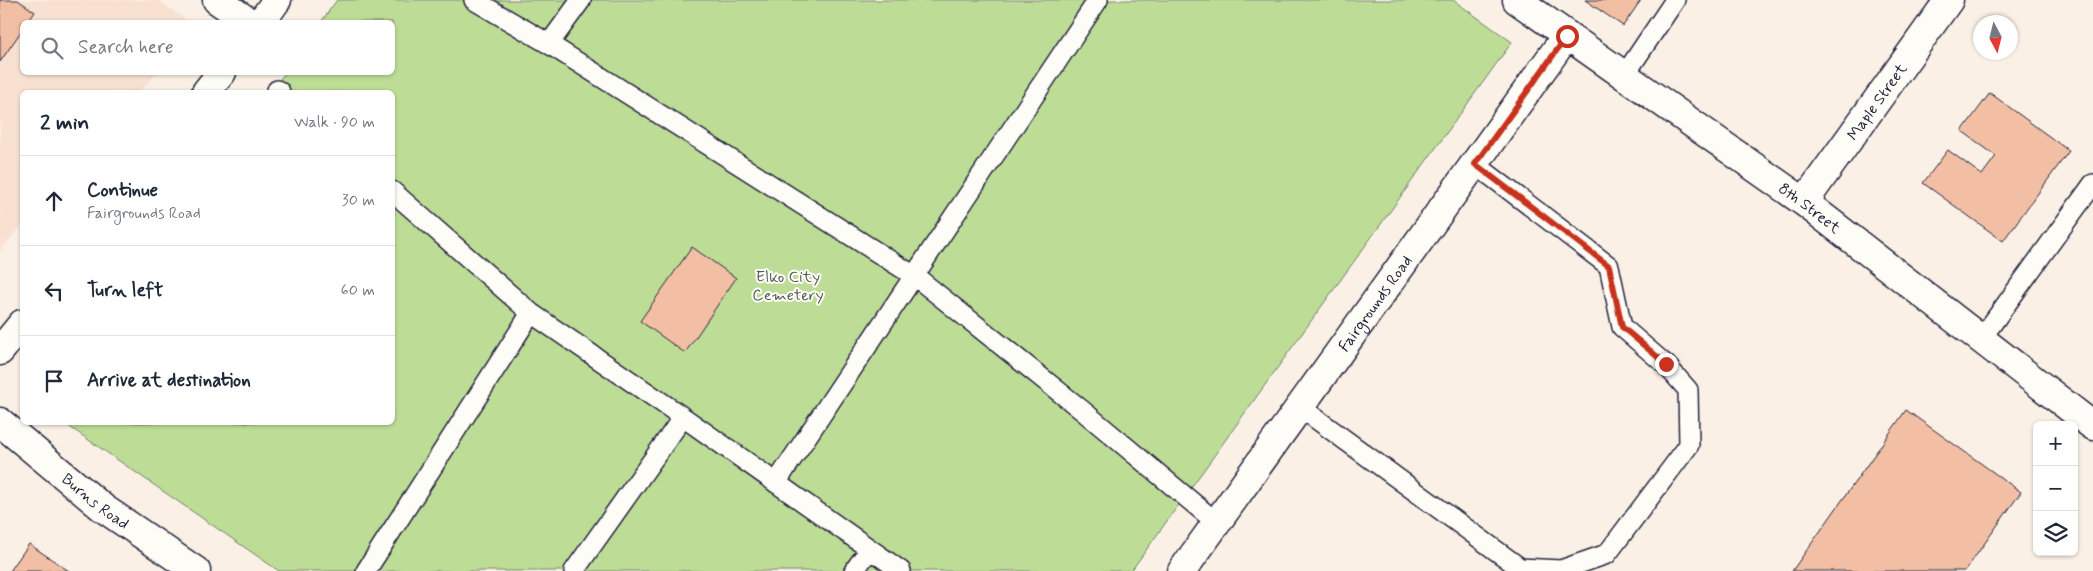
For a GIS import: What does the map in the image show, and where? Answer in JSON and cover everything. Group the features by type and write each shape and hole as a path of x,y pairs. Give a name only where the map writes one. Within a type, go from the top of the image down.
{"street":[{"path":"217,0 246,20"},
{"path":"262,20 277,0"},
{"name":"8th Street","path":"1517,0 1804,202 2093,426"},
{"name":"Maple Street","path":"1804,202 1949,0"},
{"name":"Fairgrounds Road","path":"1182,571 1567,36"},
{"path":"208,90 220,75"},
{"path":"0,351 20,326"},
{"name":"Burns Road","path":"0,422 103,508 196,571"}],"lane":[{"path":"474,0 549,44 916,277 1217,523"},
{"path":"549,44 581,0"},
{"path":"776,483 916,277 1098,0"},
{"path":"1624,76 1675,0"},
{"path":"1300,407 1520,568 1561,570 1607,554 1689,445 1688,390 1666,364 1622,327 1609,266 1475,164"},
{"path":"1981,339 2093,184"},
{"path":"395,194 531,313 683,417 900,571"},
{"path":"366,571 531,313"},
{"path":"574,571 683,417"},
{"path":"854,571 869,550"}],"shaded area":[{"path":"0,0 158,0 186,20 20,20 20,75 155,75 141,90 20,90 20,227 0,251"}],"green space":[{"name":"Elko City Cemetery","path":"337,0 1453,0 1512,42 1131,571 279,571 67,425 395,425 395,90 272,90 283,75 395,75 395,20 322,20"}],"building":[{"path":"0,0 18,0 35,12 29,20 20,20 20,33 0,62"},
{"path":"1585,0 1641,0 1623,26"},
{"path":"1990,93 2069,151 2003,241 1923,183 1948,150 1982,175 1996,156 1962,131"},
{"path":"692,247 736,278 685,353 640,321"},
{"path":"1906,410 2021,492 1965,571 1792,571"},
{"path":"29,544 69,571 10,571"}],"route":[{"path":"1567,36 1475,164 1609,266 1622,327 1666,364"}]}
